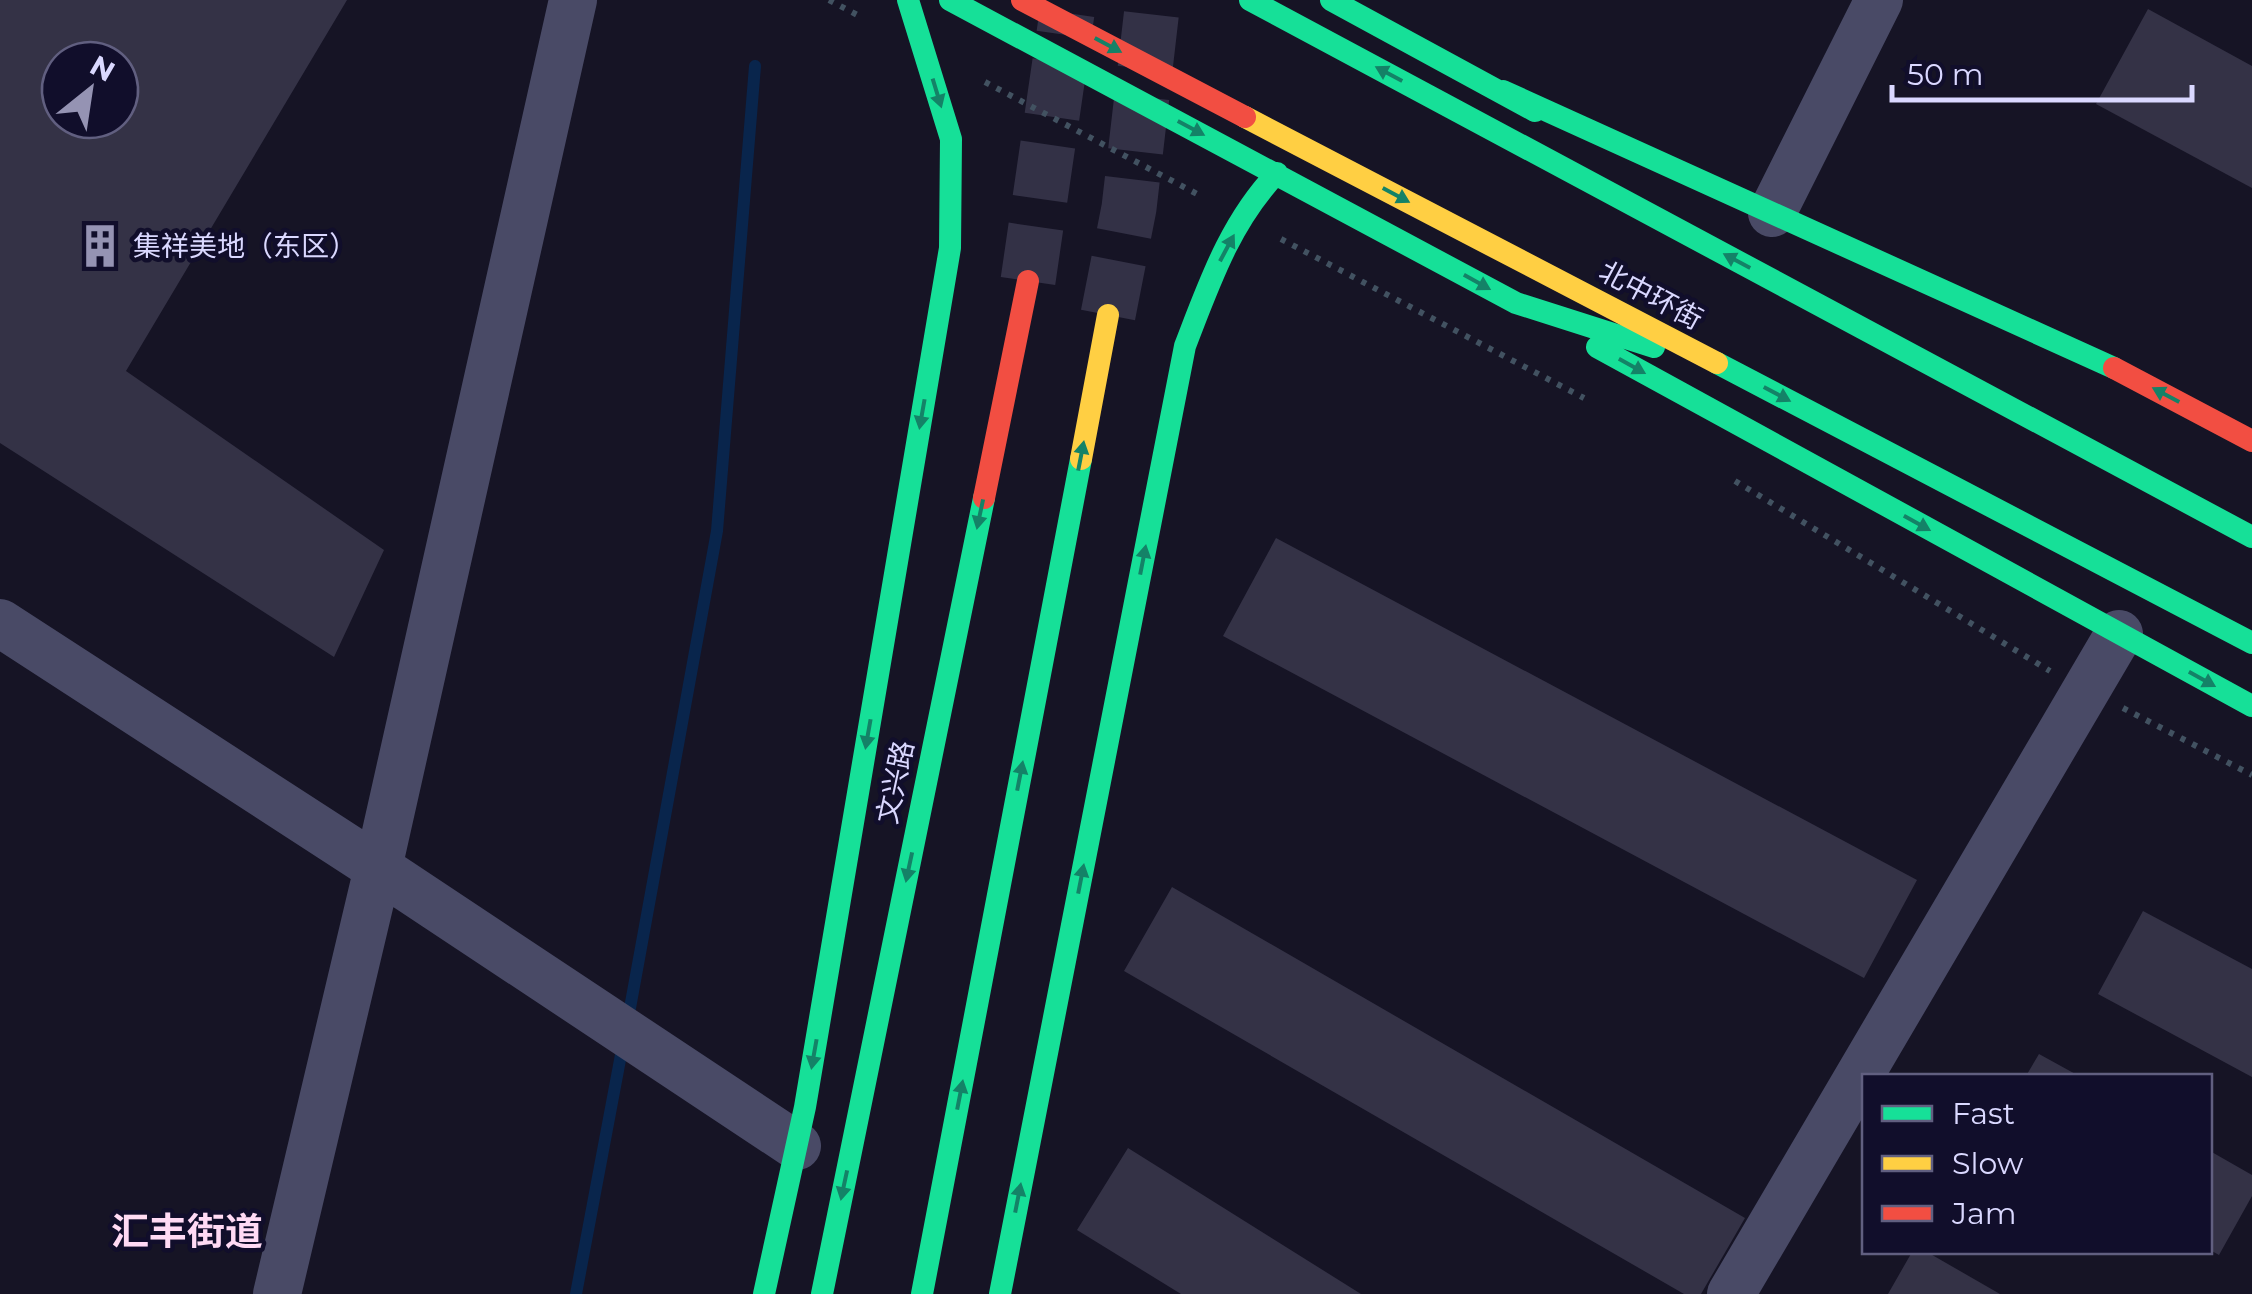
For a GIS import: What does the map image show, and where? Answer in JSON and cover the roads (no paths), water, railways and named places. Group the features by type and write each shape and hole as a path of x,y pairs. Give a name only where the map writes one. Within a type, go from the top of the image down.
{"main road":[{"path":"764,1294 796,1146 950,248 951,139 908,0"},
{"path":"950,0 1516,303 2252,706"},
{"name":"北中环街","path":"1022,0 2252,643"},
{"path":"1250,0 2252,537"},
{"path":"1331,0 1353,7 1503,91 1654,184"},
{"path":"1503,91 2130,376 2252,440"},
{"path":"1006,1291 1185,346 1221,257 1261,188 1277,174"},
{"path":"1721,226 2039,423"},
{"name":"文兴路","path":"822,1294 1028,282"},
{"path":"1516,303 1735,372"},
{"path":"922,1294 1108,315"}],"street":[{"path":"277,1294 378,868 573,0"},
{"path":"1772,213 1879,0"},
{"path":"0,624 378,868 796,1146"},
{"path":"1731,1294 2120,634"}],"waterway":[{"path":"628,1019 717,531 755,66"},
{"path":"576,1294 623,1044"}],"tunnel":[{"path":"1108,315 1129,208 1153,0"},
{"path":"1028,281 1067,13"}],"place":[{"name":"集祥美地（东区）","path":"100,246"}],"district":[{"name":"汇丰街道","path":"187,1231"}]}
